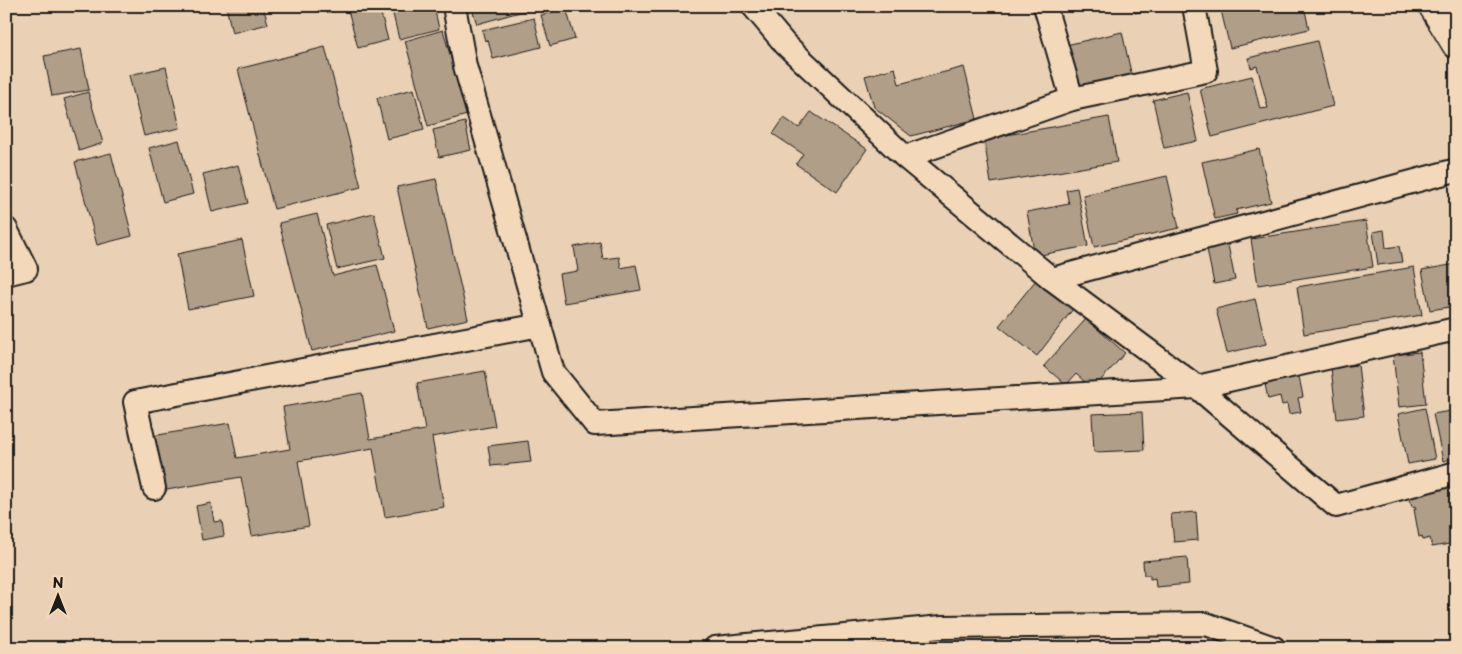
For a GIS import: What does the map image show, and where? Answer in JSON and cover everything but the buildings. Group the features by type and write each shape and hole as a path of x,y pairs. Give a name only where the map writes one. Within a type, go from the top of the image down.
{"main road":[{"path":"1433,6 1456,44"}],"street":[{"path":"454,6 465,66 553,372 595,424 1197,388 1456,329"},
{"path":"753,6 786,44 905,157 1052,279 1197,388 1336,506 1456,472"},
{"path":"1045,6 1072,99"},
{"path":"905,157 1072,99 1206,71 1194,6"},
{"path":"1052,279 1456,170"},
{"path":"6,229 26,269 6,274"},
{"path":"154,488 134,402 540,325"},
{"path":"715,648 942,627 1206,624 1274,648"}]}
